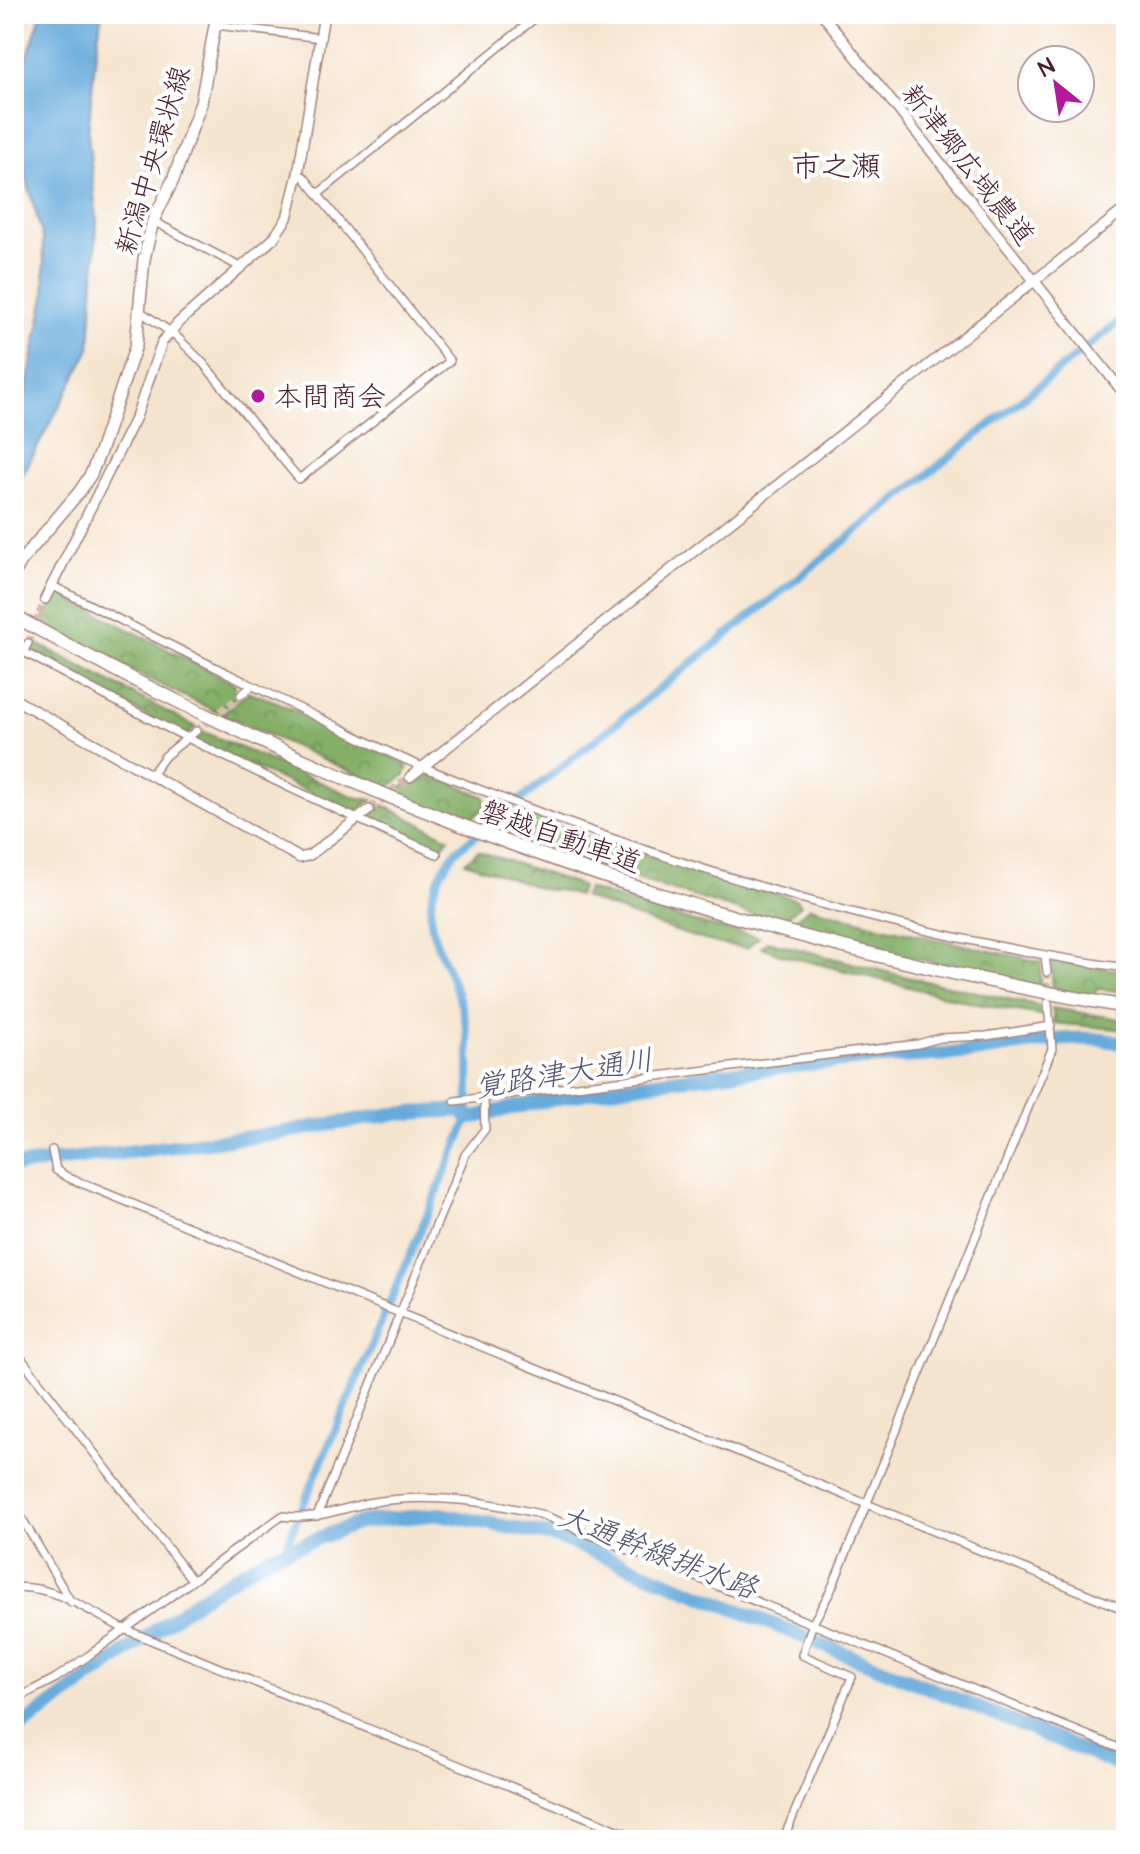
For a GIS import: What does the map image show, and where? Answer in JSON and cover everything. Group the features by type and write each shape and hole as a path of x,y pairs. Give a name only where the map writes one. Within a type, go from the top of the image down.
{"highway":[{"name":"磐越自動車道","path":"14,616 192,710 320,768 496,840 647,892 780,932 958,975 1126,1007"}],"main road":[{"name":"新潟中央環状線","path":"14,574 91,474 136,345 144,259 153,221 173,180 201,103 216,19"}],"street":[{"path":"45,599 136,417 159,351 169,332 273,239 285,223 298,174 324,14"},
{"path":"318,194 540,14"},
{"name":"新津郷広域農道","path":"822,14 1126,396"},
{"path":"216,19 321,38"},
{"path":"141,312 203,363 299,479 450,361 318,194 298,174"},
{"path":"410,777 1126,208"},
{"path":"153,221 242,268"},
{"path":"53,586 422,767 602,836 893,923 1045,956 1126,968"},
{"path":"14,669 28,643"},
{"path":"24,652 186,740 437,854"},
{"path":"241,695 252,686"},
{"path":"14,699 300,858 310,855 369,810"},
{"path":"151,775 165,756 196,731"},
{"path":"1045,956 1047,972"},
{"path":"783,1840 852,1677 802,1655 867,1503 1052,1046 1048,1003"},
{"path":"455,1101 1051,1029"},
{"path":"317,1516 398,1312 465,1155 485,1129 481,1098"},
{"path":"52,1152 55,1167 69,1178 1126,1610"},
{"path":"15,1352 192,1580"},
{"path":"14,1700 56,1678 127,1630 282,1516 306,1519 362,1505 413,1498 493,1503 540,1514 1126,1751"},
{"path":"14,1505 71,1602"},
{"path":"14,1588 29,1586 71,1602 127,1630 629,1838 642,1840"}],"green space":[{"path":"59,595 235,684 235,697 217,712 41,622"},
{"path":"34,642 196,727 185,737 28,651"},
{"path":"249,692 277,702 405,763 408,768 405,775 388,788 221,714"},
{"path":"202,731 354,797 373,800 354,812 189,739"},
{"path":"425,771 485,797 485,808 467,822 396,792"},
{"path":"383,805 449,838 438,852 365,819"},
{"path":"526,813 597,841 589,868 501,836"},
{"path":"603,841 798,900 801,905 779,923 594,866"},
{"path":"478,851 574,883 581,887 578,896 545,890 465,862"},
{"path":"588,889 694,922 759,937 747,948 707,941 583,897"},
{"path":"810,907 887,928 1041,962 1040,988 785,927"},
{"path":"767,941 898,975 1046,1007 1046,1016 972,1003 783,955 761,947"},
{"path":"1052,964 1126,971 1126,1002 1120,1001 1119,991 1097,989 1094,996 1052,989"},
{"path":"1052,1008 1126,1020 1126,1030 1054,1023"}],"water":[{"path":"41,14 102,14 88,133 97,223 90,349 14,491 14,412 25,395 45,296 43,238 19,153 21,77"}],"waterway":[{"path":"283,1552 468,1119 469,1056 465,1020 434,936 431,918 432,898 439,876 455,852 1126,316"},
{"name":"覚路津大通川","path":"14,1166 272,1134 393,1114 462,1110 468,1119 563,1097 757,1070 965,1053 1072,1039 1126,1045"},
{"name":"大通幹線排水路","path":"14,1732 199,1599 266,1558 361,1522 440,1514 555,1536 1126,1768"}],"tunnel":[{"path":"28,643 45,599"},
{"path":"196,731 241,695"},
{"path":"369,810 410,777"},
{"path":"1047,972 1048,1003"}],"place":[{"name":"本間商会","path":"258,396"}],"district":[{"name":"市之瀬","path":"836,166"}]}
